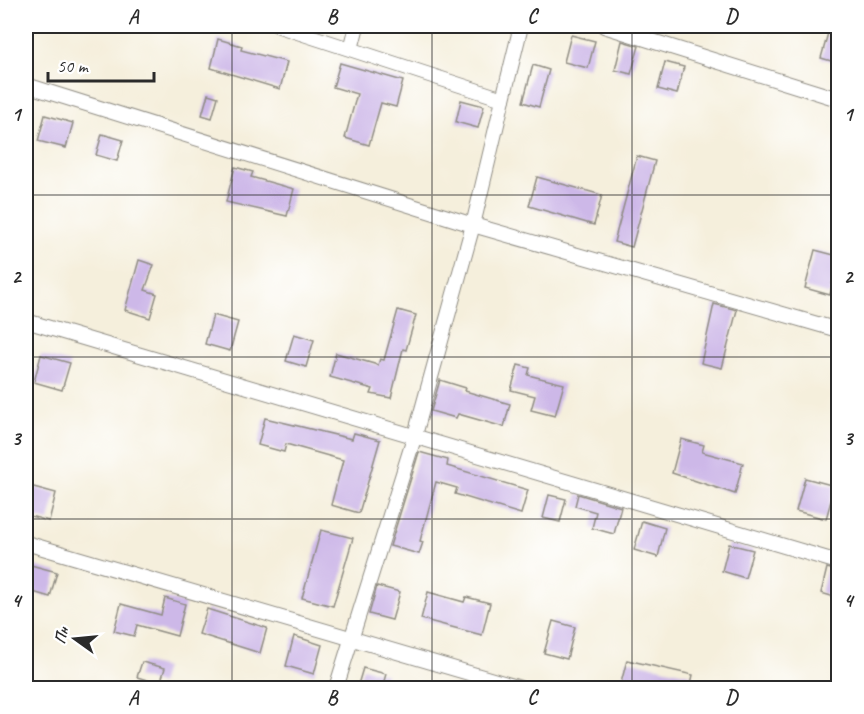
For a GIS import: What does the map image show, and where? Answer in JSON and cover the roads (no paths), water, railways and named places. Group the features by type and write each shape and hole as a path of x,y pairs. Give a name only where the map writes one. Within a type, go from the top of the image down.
{"street":[{"path":"279,26 503,99"},
{"path":"351,49 357,26"},
{"path":"336,688 415,435 474,225 521,26"},
{"path":"604,26 838,99"},
{"path":"26,85 474,225 838,330"},
{"path":"26,321 838,562"},
{"path":"26,543 520,688"}]}
